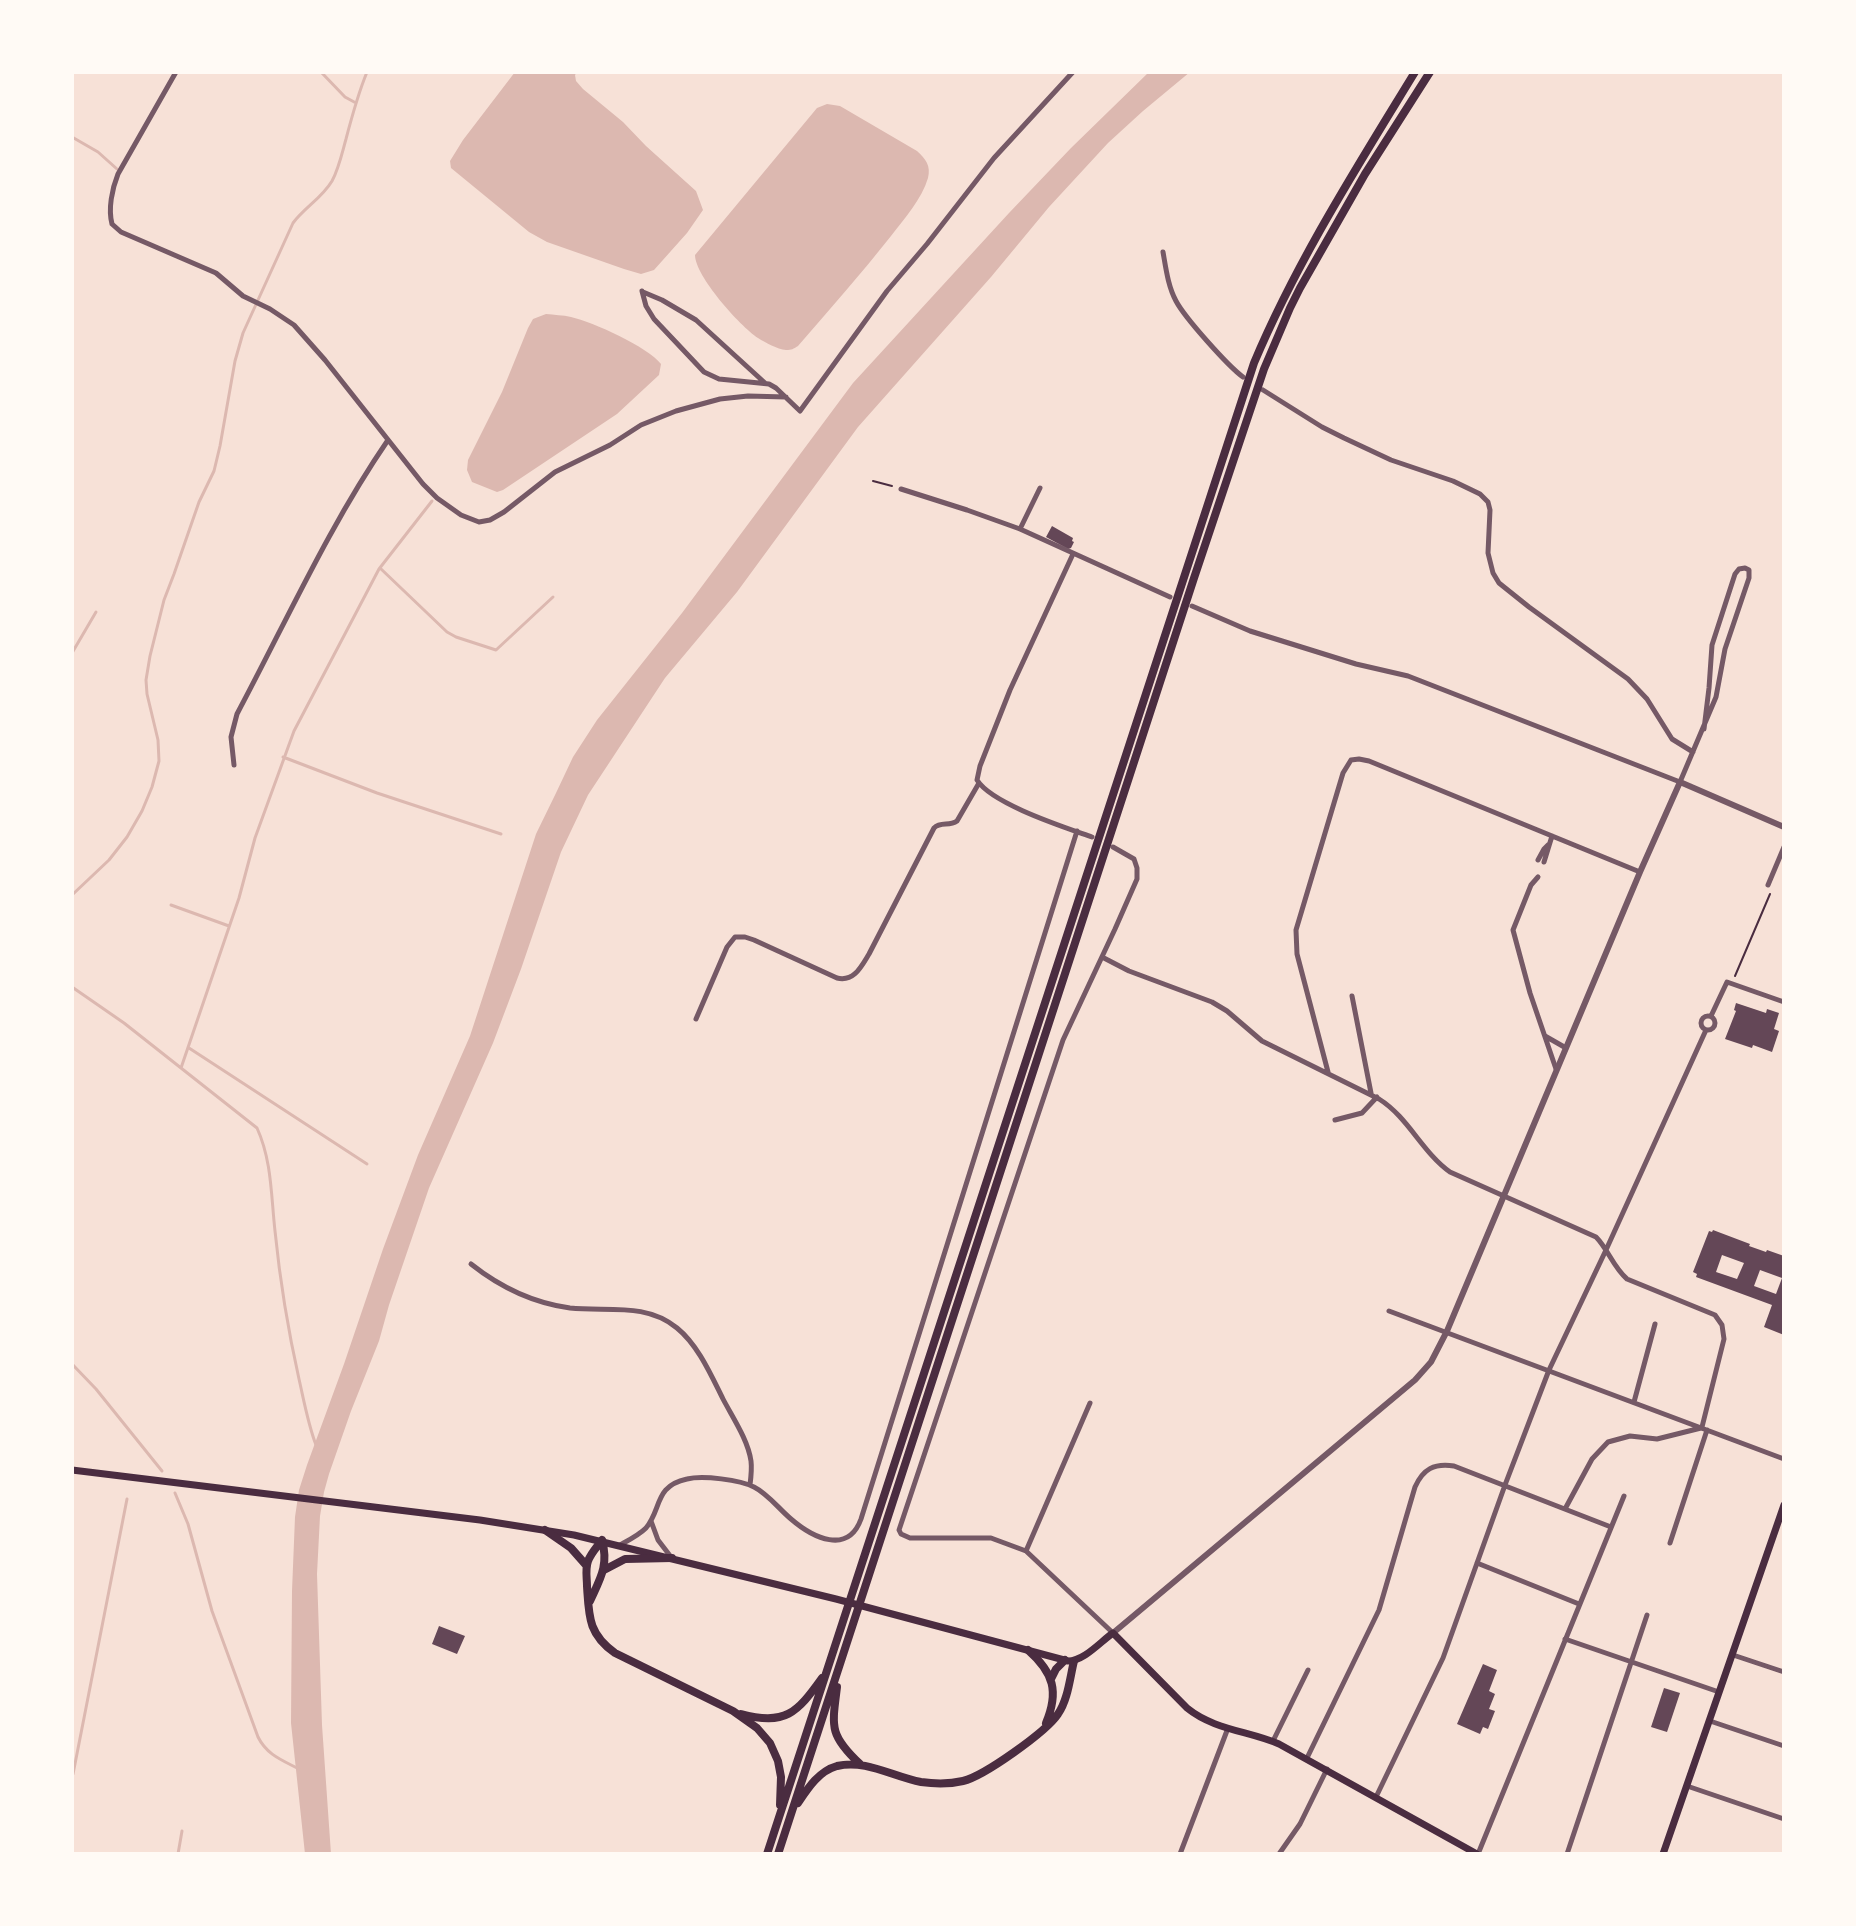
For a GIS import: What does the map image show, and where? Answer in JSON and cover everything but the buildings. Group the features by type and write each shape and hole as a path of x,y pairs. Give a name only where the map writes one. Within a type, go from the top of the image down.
{"highway":[{"path":"767,1854 1254,363 1291,281 1415,72"},
{"path":"778,1854 1264,369 1300,288 1365,174 1430,72"},
{"path":"545,1530 571,1548 586,1565"},
{"path":"602,1540 586,1565 592,1628 607,1648 733,1711 766,1737 775,1752 781,1777 780,1813"},
{"path":"588,1606 604,1570 606,1558 602,1540"},
{"path":"604,1570 625,1559 672,1558"},
{"path":"1028,1650 1043,1665 1051,1679 1053,1697 1044,1728"},
{"path":"793,1810 822,1774 839,1766 860,1764 919,1782 943,1784 963,1781 988,1769 1044,1728 1060,1710 1070,1661"},
{"path":"1051,1679 1058,1667 1070,1661"},
{"path":"839,1670 833,1717 835,1733 842,1747 860,1764"},
{"path":"733,1711 764,1719 787,1715 802,1704 827,1671"}],"main road":[{"path":"72,1470 273,1494 602,1540 1070,1661 1113,1633 1187,1708 1204,1720 1273,1741 1477,1854"},
{"path":"1663,1854 1784,1505"}],"street":[{"path":"176,72 118,174 110,221 121,232 216,273 243,296 265,306 300,330 423,484 437,498 467,518 484,521 504,512 555,472 610,445 641,425 676,411 720,399 786,397"},
{"path":"765,383 696,320 642,291 654,319 704,372 719,379 773,385 800,411 887,291 985,169 1073,72"},
{"path":"1163,252 1170,286 1179,306 1243,377"},
{"path":"1263,390 1344,438 1391,460 1453,481 1480,494 1488,502 1490,510 1488,553 1499,583 1634,685 1647,699 1672,739 1693,752"},
{"path":"234,765 231,737 237,714 331,532 369,466 388,440"},
{"path":"1020,529 1040,488"},
{"path":"901,489 1020,529 1170,597"},
{"path":"696,1019 727,947 735,937 754,940 837,978 852,977 862,966 934,828 957,821 979,783 978,772 1001,712 1073,554"},
{"path":"1113,847 1134,859 1138,874 1128,902 1063,1040 899,1530 901,1534 915,1538 991,1538 1026,1551 1113,1633 1415,1380 1431,1362 1447,1331 1640,872 1704,729 1749,578 1746,568 1736,572 1712,645 1704,729"},
{"path":"1192,606 1250,631 1356,664 1408,676 1680,782 1784,827"},
{"path":"1718,623 1732,628"},
{"path":"1328,1073 1297,954 1296,930 1348,763 1355,759 1369,761 1640,872"},
{"path":"979,783 989,792 1025,811 1092,837"},
{"path":"620,1545 642,1532 663,1492 686,1479 707,1478 750,1485 798,1524 820,1536 844,1539 858,1528 1077,831"},
{"path":"1541,861 1552,836"},
{"path":"1768,885 1784,847"},
{"path":"1535,876 1513,930 1530,993 1557,1070"},
{"path":"1102,957 1129,971 1212,1002 1262,1041 1374,1096 1396,1113 1444,1168 1596,1237 1627,1279 1717,1317 1724,1331 1723,1343 1705,1428 1670,1543"},
{"path":"1711,1016 1726,984 1732,983 1784,1002"},
{"path":"1335,1120 1362,1113 1374,1096 1352,996"},
{"path":"1711,1016 1715,1024 1712,1029 1706,1030 1701,1020 1711,1016"},
{"path":"1376,1797 1438,1670 1549,1370 1706,1030"},
{"path":"1544,1035 1566,1048"},
{"path":"471,1264 502,1286 545,1302 574,1308 628,1309 650,1314 676,1327 690,1342 712,1377 745,1444 751,1462 750,1485"},
{"path":"1389,1311 1784,1459"},
{"path":"1634,1402 1655,1324"},
{"path":"1026,1551 1090,1403"},
{"path":"1565,1509 1592,1459 1608,1442 1630,1436 1657,1439 1705,1428"},
{"path":"1307,1758 1379,1610 1415,1487 1423,1473 1432,1466 1447,1465 1463,1469 1611,1527"},
{"path":"1477,1854 1624,1496"},
{"path":"651,1520 658,1540 672,1558"},
{"path":"1477,1563 1579,1604"},
{"path":"1567,1854 1647,1615"},
{"path":"1565,1639 1720,1692"},
{"path":"1733,1655 1784,1672"},
{"path":"1273,1741 1308,1670"},
{"path":"1710,1721 1784,1746"},
{"path":"1180,1854 1228,1728"},
{"path":"1279,1854 1300,1824 1327,1769"},
{"path":"1686,1786 1784,1819"}],"path":[{"path":"873,481 901,489"},
{"path":"1732,983 1773,887 1768,885"}],"shaded area":[{"path":"515,72 577,72 576,81 583,89 696,191 703,210 654,270 641,274 547,242 529,232 451,168 450,161 463,140"},
{"path":"1149,72 1190,72 1108,143 858,427 737,592 665,678 588,795 561,852 493,1043 429,1188 379,1341 324,1492 317,1574 322,1725 331,1854 305,1854 291,1723 292,1591 299,1490 418,1155 470,1036 536,834 573,757 597,720 682,613 853,383 1009,213"},
{"path":"827,104 840,106 917,151 927,163 928,178 922,194 857,278 798,346 791,350 783,349 758,338 730,312 702,275 695,255 817,108"},
{"path":"546,314 581,320 633,343 661,364 659,375 617,414 497,492 472,482 467,470 468,460 502,392 528,328 533,319"}],"waterway":[{"path":"321,72 345,97 356,103"},
{"path":"72,895 109,860 127,837 152,787 159,761 158,740 147,694 150,656 164,600 199,502 214,471 243,333 293,223 328,187 334,176 367,72"},
{"path":"72,137 98,152 117,169"},
{"path":"181,1068 239,898 255,838 294,731 379,569 432,501"},
{"path":"380,568 447,632 496,650 553,597"},
{"path":"72,653 96,612"},
{"path":"283,757 377,793 501,834"},
{"path":"171,905 229,926"},
{"path":"72,987 124,1023 257,1128 268,1166 291,1342 316,1445"},
{"path":"189,1048 367,1164"},
{"path":"72,1364 162,1471"},
{"path":"175,1493 188,1524 212,1611 258,1737 270,1753 299,1769"},
{"path":"73,1774 127,1499"},
{"path":"178,1854 182,1831"}]}
